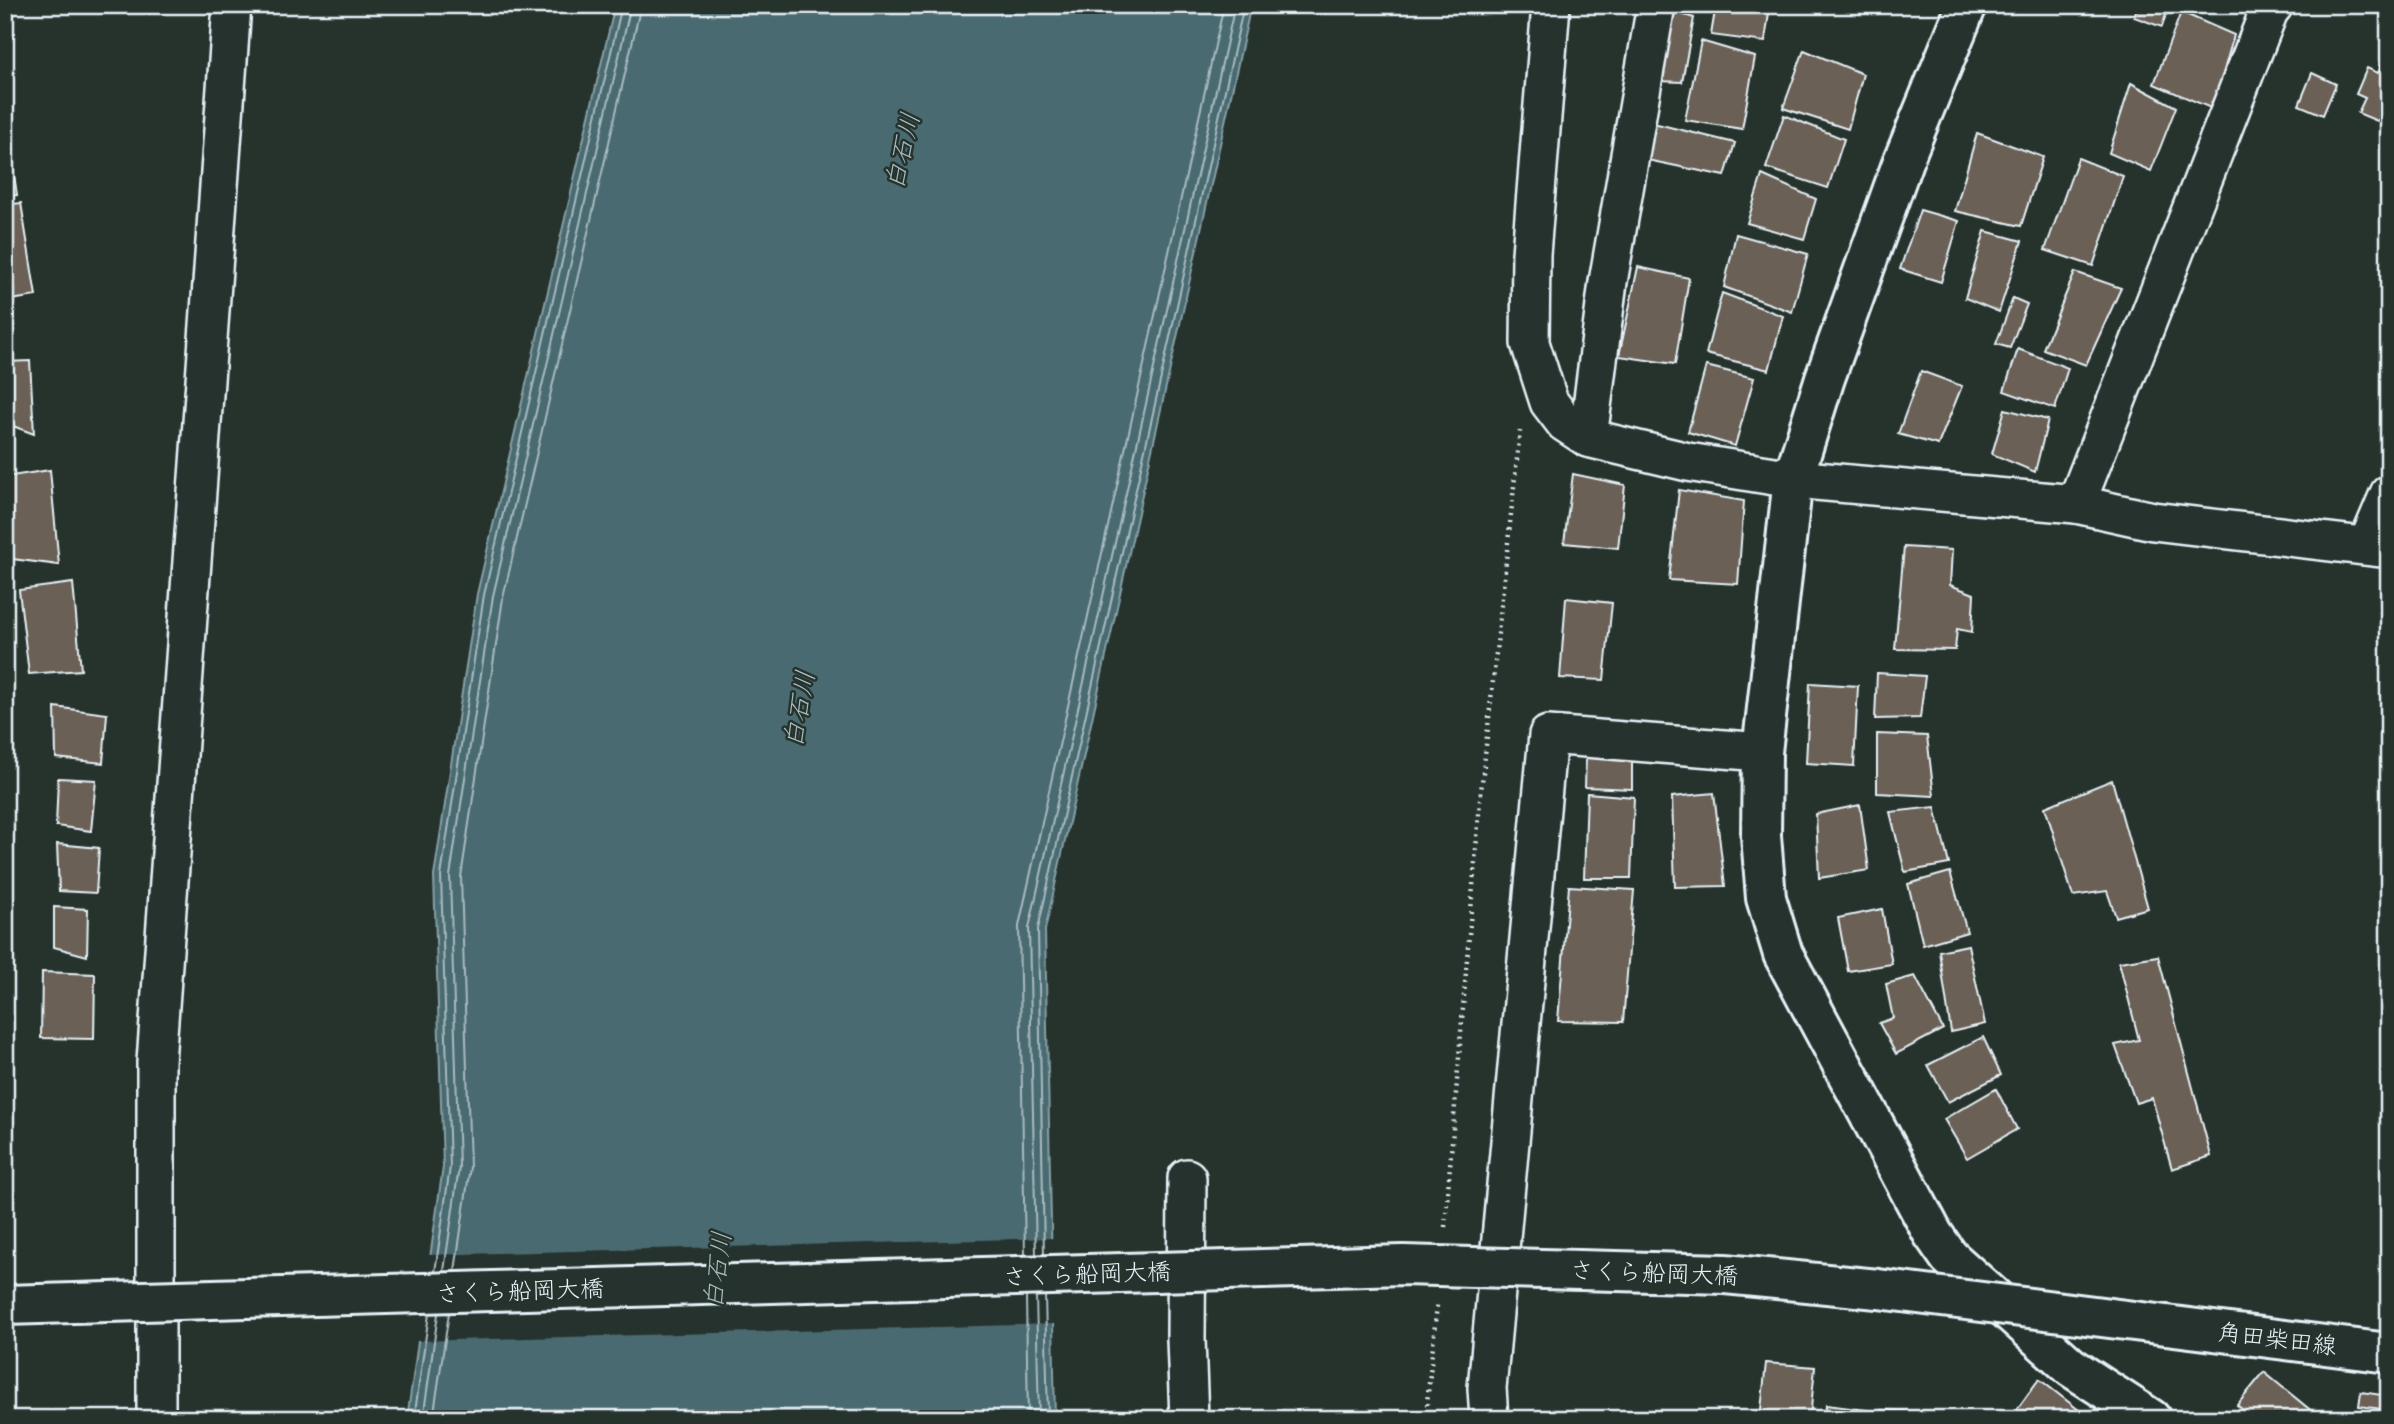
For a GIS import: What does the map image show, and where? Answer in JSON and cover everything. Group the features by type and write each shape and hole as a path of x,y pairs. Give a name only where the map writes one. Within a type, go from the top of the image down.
{"main road":[{"path":"1967,5 1903,161 1825,378 1793,479 1762,752 1761,836 1766,898 1783,954 1933,1234 1949,1257 2071,1367 2151,1419"},
{"name":"さくら船岡大橋","path":"5,1305 1403,1265 1725,1274 1878,1289 2166,1325"},
{"name":"角田柴田線","path":"2166,1325 2389,1353"}],"street":[{"path":"156,1419 156,1062 232,5"},
{"path":"1552,5 1531,254 1530,343 1549,402 1565,422 1588,438 1688,462 1793,479 2076,504 2153,520 2378,548 2389,494"},
{"path":"1588,438 1608,282 1656,5"},
{"path":"2076,504 2267,7"},
{"path":"1489,1419 1487,1388 1548,735 1762,752"},
{"path":"1187,1178 1186,1339 1189,1419"}],"path":[{"path":"1444,1235 1480,802 1521,425"},
{"path":"1429,1419 1427,1403 1438,1301"}],"water":[{"name":"白石川","path":"615,5 1251,5 1045,930 1055,1419 407,1419 443,1167 434,876 477,594"}],"pier":[{"path":"1055,1238 1056,1324 415,1341 427,1255"}],"building":[{"path":"1716,5 1770,5 1765,42 1711,35"},
{"path":"2138,5 2169,5 2162,27 2134,17"},
{"path":"1669,10 1694,18 1682,82 1658,81"},
{"path":"2181,12 2234,35 2213,109 2154,84"},
{"path":"1701,41 1755,57 1742,129 1685,120"},
{"path":"1804,50 1863,74 1848,129 1783,108"},
{"path":"5,53 10,97 5,97"},
{"path":"2387,54 2389,126 2358,113 2365,98 2356,94 2367,68 2378,73"},
{"path":"2312,73 2336,84 2323,115 2299,105"},
{"path":"2131,83 2176,107 2151,171 2109,153"},
{"path":"5,113 17,195 5,196"},
{"path":"1784,115 1844,139 1828,188 1766,168"},
{"path":"1653,123 1735,143 1725,176 1647,160"},
{"path":"1977,133 2043,157 2021,226 1955,211"},
{"path":"2078,158 2123,176 2093,266 2045,250"},
{"path":"1762,175 1816,199 1804,239 1747,223"},
{"path":"21,203 36,296 5,301 5,205"},
{"path":"1920,210 1959,221 1941,282 1900,269"},
{"path":"1985,231 2022,241 1999,312 1965,298"},
{"path":"1736,234 1808,254 1792,312 1724,287"},
{"path":"1638,267 1689,278 1675,364 1619,356"},
{"path":"2075,272 2121,288 2086,365 2043,349"},
{"path":"1722,293 1783,316 1769,370 1706,354"},
{"path":"2013,298 2027,304 2010,348 1996,344"},
{"path":"2018,349 2068,368 2055,409 2004,391"},
{"path":"30,361 34,434 5,423 5,362"},
{"path":"1706,366 1754,378 1735,446 1688,432"},
{"path":"1921,371 1962,386 1938,445 1898,434"},
{"path":"2005,409 2048,420 2035,472 1992,454"},
{"path":"50,470 59,565 5,558 5,477"},
{"path":"1573,474 1625,485 1618,548 1564,543"},
{"path":"1679,490 1744,501 1738,584 1669,580"},
{"path":"1904,547 1952,550 1950,585 1974,594 1972,632 1957,629 1955,650 1895,649"},
{"path":"73,583 81,670 29,674 19,590"},
{"path":"1566,598 1612,603 1604,680 1560,678"},
{"path":"1877,673 1925,676 1920,718 1875,719"},
{"path":"1810,683 1858,686 1854,766 1806,763"},
{"path":"55,707 107,714 103,763 56,758"},
{"path":"1877,734 1927,736 1934,796 1877,793"},
{"path":"1586,756 1632,761 1632,789 1585,787"},
{"path":"58,778 96,780 91,831 56,826"},
{"path":"2112,780 2148,908 2116,917 2107,891 2073,896 2045,807"},
{"path":"1587,793 1634,797 1631,878 1584,878"},
{"path":"1714,793 1725,886 1675,887 1672,797"},
{"path":"1860,805 1869,870 1819,878 1816,814"},
{"path":"1935,807 1949,864 1905,872 1890,812"},
{"path":"57,844 99,848 96,893 59,891"},
{"path":"1950,872 1967,932 1923,945 1908,884"},
{"path":"1569,886 1634,890 1623,1022 1558,1021"},
{"path":"54,907 88,909 87,956 54,947"},
{"path":"1882,909 1892,964 1848,971 1838,918"},
{"path":"1968,945 1985,1024 1951,1032 1939,951"},
{"path":"2158,956 2211,1156 2172,1169 2152,1098 2136,1103 2115,1045 2139,1040 2119,962"},
{"path":"42,972 95,974 94,1039 41,1038"},
{"path":"1915,976 1943,1029 1896,1054 1879,1023 1893,1018 1886,984"},
{"path":"1983,1037 2001,1075 1948,1102 1928,1065"},
{"path":"1996,1089 2017,1129 1967,1158 1944,1119"},
{"path":"1766,1363 1815,1367 1810,1419 1760,1419"},
{"path":"2264,1372 2314,1413 2309,1419 2254,1419 2237,1405"},
{"path":"2039,1379 2084,1414 2081,1419 2010,1419"},
{"path":"2361,1392 2389,1396 2389,1410 2359,1406"},
{"path":"1826,1405 1867,1410 1866,1419 1825,1419"},
{"path":"1881,1410 1917,1412 1917,1419 1880,1419"}]}
